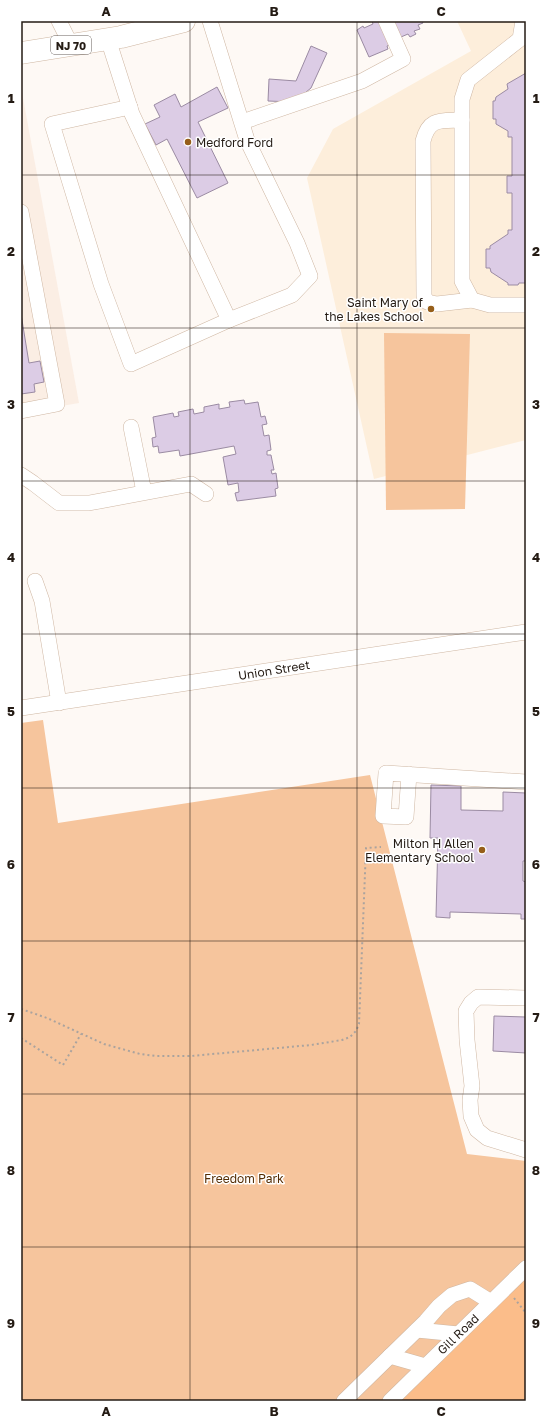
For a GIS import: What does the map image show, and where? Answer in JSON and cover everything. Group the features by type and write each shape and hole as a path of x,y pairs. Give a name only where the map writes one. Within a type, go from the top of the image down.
{"highway":[{"name":"NJ 70","path":"21,53 108,39 149,26 184,21"}],"street":[{"path":"59,21 71,45"},
{"path":"130,107 52,124 101,284 131,364 228,320 292,295 310,276 297,243 247,140 210,21"},
{"path":"242,122 362,81 404,59 386,21"},
{"path":"472,300 462,281 462,99 468,80 520,39 523,21"},
{"path":"108,39 130,107 154,163 228,320"},
{"path":"462,120 436,122 430,125 425,132 423,141 424,296 427,302 437,304 472,300 490,305 526,305"},
{"path":"21,212 27,281 58,404 21,411"},
{"path":"131,427 144,492"},
{"path":"21,475 59,503 89,503 191,484 206,494"},
{"path":"35,581 42,601 59,703"},
{"name":"Union Street","path":"21,708 526,632"},
{"path":"409,774 526,782"},
{"path":"526,998 478,996 466,1010 467,1040 472,1086 470,1100 471,1116 477,1130 487,1138 526,1150"},
{"name":"Gill Road","path":"390,1401 526,1268"},
{"path":"344,1401 417,1330 439,1306 452,1295 470,1289 491,1302"},
{"path":"417,1330 458,1334"},
{"path":"390,1356 425,1366"}],"path":[{"path":"21,1009 48,1018 104,1044 140,1054 191,1056 311,1045 342,1040 356,1031 360,1024 366,848 382,847"},
{"path":"21,1038 63,1065 81,1034"},
{"path":"506,1288 526,1313"}],"shaded area":[{"name":"Saint Mary of the Lakes School","path":"457,21 526,21 526,440 374,479 307,178 333,129 471,51"},
{"path":"21,87 79,403 21,413"},
{"path":"526,1259 526,1401 384,1401"}],"green space":[{"path":"384,333 470,334 465,509 386,510"},
{"name":"Freedom Park","path":"43,720 58,823 370,775 467,1154 526,1161 526,1401 21,1401 21,723"}],"building":[{"path":"372,21 384,21 394,43 387,46 388,49 369,57 357,30 363,26 364,28 373,24"},
{"path":"393,21 422,21 423,23 418,25 420,29 414,31 416,34 410,37 408,34 401,37"},
{"path":"311,46 327,53 311,88 294,102 268,101 269,79 296,81"},
{"path":"526,73 526,283 508,285 508,283 491,272 490,268 486,268 486,249 490,249 490,246 508,234 508,230 512,230 512,193 507,193 507,176 512,176 512,137 508,137 508,131 496,124 496,119 493,119 493,101 495,101 496,97 508,89 507,84"},
{"name":"Medford Ford","path":"217,87 228,108 198,122 228,183 197,198 167,139 156,145 145,124 160,117 154,105 175,94 181,107"},
{"path":"21,314 29,363 40,361 44,382 34,384 35,392 21,394"},
{"path":"244,400 245,404 258,402 261,417 265,416 267,424 262,425 264,436 269,435 271,450 267,451 267,455 271,455 274,470 271,470 272,474 276,473 278,488 275,489 276,496 237,501 235,493 239,492 238,483 228,485 223,457 236,454 234,446 180,456 179,450 159,453 158,446 153,447 152,438 156,437 153,417 173,413 174,417 179,416 178,412 193,409 194,414 204,412 204,407 219,404 219,409 230,407 229,402"},
{"name":"Milton H Allen Elementary School","path":"431,785 461,786 461,810 503,811 503,792 526,793 526,861 523,861 523,881 526,882 526,919 521,919 521,914 450,912 450,918 436,917 438,838 430,838"},
{"path":"494,1016 526,1017 526,1053 493,1051"}],"place":[{"name":"Medford Ford","path":"188,142"},
{"name":"Saint Mary of the Lakes School","path":"431,309"},
{"name":"Milton H Allen Elementary School","path":"482,850"}]}
